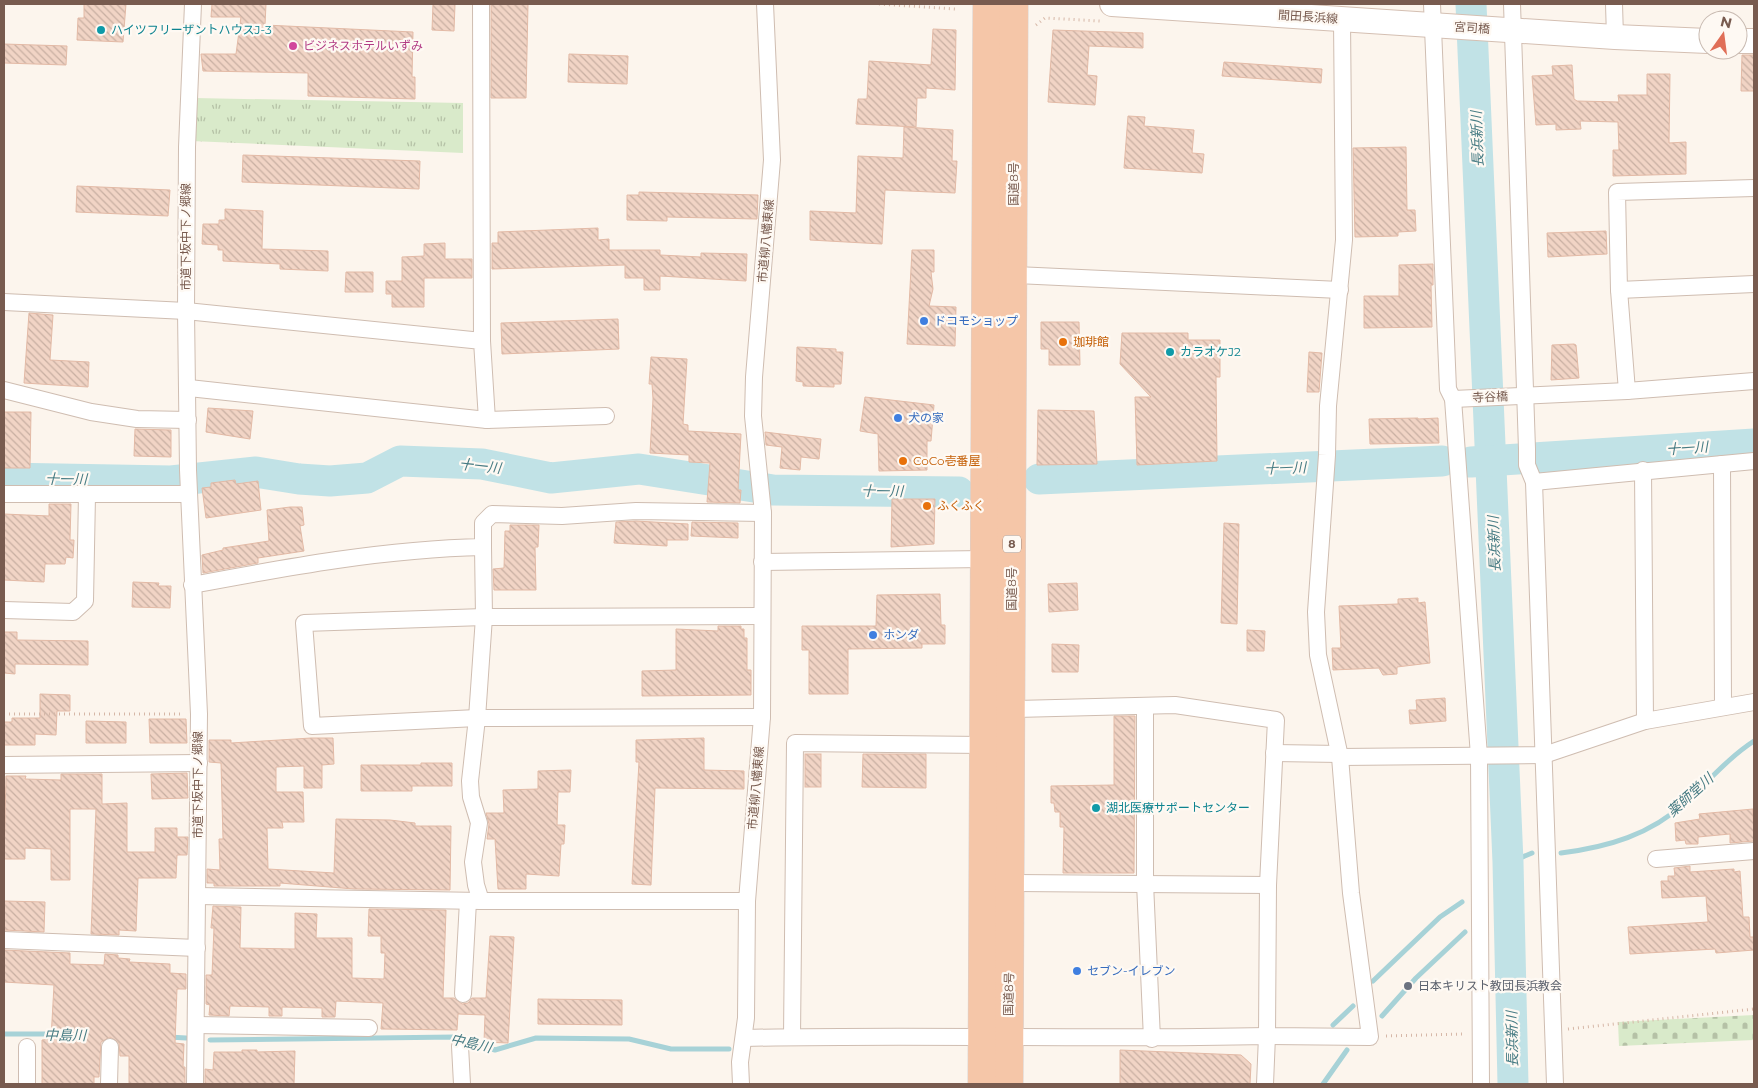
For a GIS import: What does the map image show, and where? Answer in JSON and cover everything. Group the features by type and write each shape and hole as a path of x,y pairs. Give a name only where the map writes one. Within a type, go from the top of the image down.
{"highway":[{"name":"国道8号","path":"987,4 983,745 996,1037 1009,1084"},
{"name":"国道8号","path":"982,1084 996,1037 1011,883 1014,4"}],"main road":[{"name":"間田長浜線","path":"1112,4 1342,20 1436,18"},
{"name":"宮司橋","path":"1436,18 1506,30"},
{"path":"1506,30 1698,41"}],"street":[{"name":"市道下坂中下ノ郷線","path":"193,4 187,147 186,311 192,585 199,714 198,948 195,1084"},
{"path":"481,4 482,341 487,420"},
{"name":"市道柳八幡東線","path":"741,1084 747,901 762,717 763,513 753,416 754,377 772,160 765,4"},
{"path":"1512,4 1506,30 1522,396 1527,457 1534,482 1555,1084"},
{"path":"1614,4 1615,37"},
{"path":"1436,18 1448,389 1458,398 1479,756 1480,1084"},
{"path":"744,1038 996,1037 1152,1039 1370,1036 1351,893 1340,756 1318,655 1316,612 1327,455 1328,406 1344,240 1342,20"},
{"path":"1627,391 1619,290 1617,192 1754,188"},
{"path":"1014,275 1340,290"},
{"path":"1619,290 1754,284"},
{"path":"4,302 186,311 482,341"},
{"name":"寺谷橋","path":"1458,398 1627,391 1754,381"},
{"path":"188,388 487,420 606,416"},
{"path":"4,390 91,412 137,419 188,420"},
{"path":"1534,482 1643,470 1754,461"},
{"path":"1722,464 1723,707"},
{"path":"1643,470 1645,721"},
{"path":"4,494 87,496 189,483"},
{"path":"4,610 73,612 85,601 87,496"},
{"path":"463,994 476,885 473,862 479,818 471,797 470,781 477,718 484,617 483,523 492,514 562,516 636,511 763,513"},
{"path":"192,585 299,565 383,553 432,548 483,547"},
{"path":"762,562 984,559"},
{"path":"761,616 484,617 304,623 312,726 477,718 762,717"},
{"path":"1274,753 1340,756 1544,755 1645,721 1754,702"},
{"path":"1011,710 1175,705 1276,720 1268,884 1265,1084"},
{"path":"1145,707 1144,883 1152,1039"},
{"path":"792,1037 794,743 983,745"},
{"path":"4,765 199,763"},
{"path":"1656,859 1754,851"},
{"path":"1011,883 1268,884"},
{"path":"198,896 474,901 747,901"},
{"path":"4,940 198,948"},
{"path":"196,1036 369,1028"},
{"path":"109,1084 110,1046"},
{"path":"460,1046 462,1084"},
{"path":"26,1084 27,1047"}],"path":[{"path":"879,4 955,10"},
{"path":"4,714 199,714"},
{"path":"1554,1031 1754,1010"},
{"path":"1370,1036 1480,1034"}],"green space":[{"path":"195,98 463,103 463,153 191,141"},
{"path":"1754,1015 1754,1040 1619,1046 1618,1022"}],"building":[{"name":"ハイツフリーザントハウスJ-3","path":"84,4 126,4 123,42 77,40 78,18 84,18"},
{"path":"212,4 266,4 265,25 413,32 412,77 415,77 415,99 308,96 308,73 203,71 201,54 236,54 241,17 211,17"},
{"path":"433,4 455,4 454,31 432,30"},
{"path":"491,4 528,4 526,98 491,98"},
{"path":"933,29 956,30 955,90 926,88 926,98 917,98 916,127 856,124 858,99 867,99 869,61 931,65"},
{"path":"1053,30 1143,33 1143,48 1089,46 1087,75 1097,76 1095,105 1048,102"},
{"path":"4,44 67,46 66,65 4,63"},
{"path":"569,54 628,56 627,84 568,82"},
{"path":"1748,55 1754,55 1754,91 1741,91 1742,60 1748,60"},
{"path":"1224,62 1322,69 1321,83 1222,76"},
{"path":"1572,65 1574,99 1577,101 1619,102 1618,95 1647,95 1647,74 1670,74 1669,143 1686,142 1686,174 1613,176 1613,150 1619,150 1618,122 1580,121 1581,129 1556,130 1556,124 1536,125 1532,76 1553,75 1552,66"},
{"path":"1128,116 1145,117 1144,126 1194,130 1192,153 1204,154 1202,173 1124,168"},
{"path":"904,127 953,130 952,161 957,161 955,193 885,190 882,244 810,240 810,211 856,213 858,156 903,158"},
{"path":"1406,147 1407,210 1415,210 1416,231 1398,232 1398,236 1355,237 1353,148"},
{"path":"243,155 420,161 419,189 242,182"},
{"path":"77,186 170,190 168,216 76,212"},
{"path":"639,192 758,195 757,219 667,217 667,221 627,220 627,195 639,195"},
{"path":"225,209 263,211 262,249 328,251 328,271 280,269 280,264 223,261 223,250 218,250 218,245 202,244 203,224 219,224 219,220 225,220"},
{"path":"598,228 598,240 609,239 609,250 660,250 660,255 701,257 701,253 747,254 746,281 660,276 660,290 644,290 644,278 625,278 625,265 492,269 492,243 498,243 498,232"},
{"path":"1606,231 1607,254 1548,257 1547,233"},
{"path":"445,243 445,259 472,259 472,278 424,278 424,307 392,307 392,294 386,294 386,281 402,281 402,257 424,256 424,244"},
{"path":"912,250 934,250 934,272 931,272 933,289 929,306 956,307 955,346 907,344"},
{"path":"1433,264 1433,285 1431,285 1432,327 1364,328 1364,296 1399,296 1399,265"},
{"path":"346,272 373,272 373,292 345,292"},
{"path":"29,313 53,315 50,360 89,362 88,387 24,383"},
{"path":"618,319 619,349 502,354 501,323"},
{"path":"1041,322 1079,322 1080,365 1049,365 1049,349 1041,349"},
{"path":"1122,333 1188,333 1188,340 1220,340 1220,377 1216,377 1217,461 1137,465 1135,397 1151,397 1120,364"},
{"path":"1552,345 1576,345 1579,378 1551,380"},
{"path":"797,347 836,349 836,352 843,352 841,384 834,384 834,387 803,386 803,382 796,381"},
{"path":"1309,352 1322,353 1319,392 1307,392"},
{"path":"651,357 687,359 683,424 688,425 688,431 741,434 738,490 741,490 740,503 707,502 710,463 689,462 689,455 650,453 653,399 652,384 649,384"},
{"name":"犬の家","path":"865,397 934,405 931,441 927,441 927,470 879,471 878,434 860,431"},
{"path":"208,408 253,411 250,439 206,432"},
{"path":"1038,410 1094,411 1097,464 1037,465"},
{"path":"4,412 31,412 30,468 4,468"},
{"path":"1438,418 1439,443 1370,444 1369,419"},
{"path":"135,429 171,430 171,457 134,456"},
{"path":"765,432 821,439 819,459 801,457 800,470 780,468 782,447 766,445"},
{"path":"235,480 236,484 258,481 261,510 206,518 202,488 211,487 211,483"},
{"path":"892,499 935,499 934,544 891,547"},
{"path":"49,504 71,504 70,540 74,540 73,558 66,557 65,564 45,564 44,582 4,580 4,514 49,516"},
{"path":"302,507 304,525 300,526 304,551 258,558 258,563 203,573 202,555 223,550 223,548 269,541 267,510"},
{"path":"636,521 688,524 688,540 667,540 667,546 614,543 616,522"},
{"path":"692,522 738,523 738,538 691,536"},
{"path":"1224,523 1239,524 1237,624 1221,623"},
{"path":"510,525 539,525 538,547 535,547 536,590 494,590 493,569 504,568 505,531 510,531"},
{"path":"133,582 159,583 158,586 171,586 170,608 132,607"},
{"path":"1077,583 1078,610 1049,612 1048,584"},
{"path":"940,594 941,625 945,625 945,644 922,644 922,648 848,649 848,694 809,694 809,650 802,650 802,626 876,626 877,595"},
{"path":"1418,598 1418,603 1425,602 1430,663 1397,667 1397,674 1383,675 1379,668 1333,670 1332,648 1341,648 1339,606 1398,604 1398,599"},
{"path":"718,626 741,626 741,629 744,629 744,638 747,638 747,670 751,670 751,695 642,696 642,671 676,670 676,629 718,631"},
{"path":"1247,630 1265,631 1264,651 1247,651"},
{"path":"4,632 17,632 17,640 88,641 88,665 15,664 15,674 4,673"},
{"path":"1052,644 1079,645 1078,672 1052,672"},
{"path":"40,694 70,695 70,711 57,711 56,735 35,734 35,745 4,745 4,722 12,722 12,718 40,718"},
{"path":"1445,698 1446,721 1410,724 1409,710 1417,710 1416,700"},
{"path":"1114,716 1135,716 1134,873 1063,873 1064,827 1060,827 1060,812 1055,812 1054,803 1051,803 1051,786 1114,785"},
{"path":"149,719 186,719 187,743 150,743"},
{"path":"86,721 126,722 126,743 86,743"},
{"path":"333,738 334,764 322,765 322,788 304,788 304,766 276,767 276,792 303,792 304,822 282,822 283,828 267,828 268,869 334,873 336,819 390,820 415,823 415,826 451,826 450,890 354,889 280,883 280,886 214,886 214,883 207,883 207,869 220,870 219,839 223,839 221,763 209,762 209,740 231,740 231,743"},
{"path":"704,738 704,770 744,771 744,789 655,788 651,885 632,884 639,762 636,762 636,740"},
{"path":"805,754 821,754 821,787 805,787"},
{"path":"863,754 926,754 926,788 862,787"},
{"path":"421,763 452,763 452,786 412,786 412,791 361,791 361,765 421,765"},
{"path":"571,770 570,792 558,792 557,825 565,825 564,844 561,844 559,876 526,874 526,889 498,889 495,839 487,839 489,824 486,813 504,813 503,790 538,789 538,771"},
{"path":"187,773 188,798 152,799 151,774"},
{"path":"61,774 102,774 102,804 127,803 127,852 155,852 155,828 177,828 177,837 188,837 187,855 177,855 176,878 138,878 136,931 119,930 119,935 91,934 96,809 70,809 70,880 51,880 51,849 25,848 25,859 4,859 6,776 26,776 25,779 61,780"},
{"path":"1753,809 1754,841 1730,843 1730,834 1698,837 1698,844 1686,844 1685,840 1676,841 1675,823 1700,819 1699,814"},
{"path":"1690,866 1690,872 1734,869 1734,872 1740,871 1743,917 1749,917 1750,937 1754,937 1754,950 1716,953 1715,949 1630,954 1628,927 1708,922 1706,896 1662,898 1661,881 1668,881 1668,876 1675,876 1674,868"},
{"path":"4,901 45,902 44,932 4,930"},
{"path":"213,906 241,907 240,948 295,949 295,913 317,914 316,938 352,938 352,978 384,979 385,953 381,953 381,936 368,936 369,909 446,910 443,998 454,998 462,1004 468,1003 472,998 486,998 490,936 514,937 508,1043 484,1042 485,1015 458,1014 457,1030 381,1029 383,1003 336,1001 335,1017 322,1017 322,1008 282,1007 282,1016 269,1016 269,1007 230,1006 229,1016 209,1015 210,1005 206,1004 206,975 212,975 214,928 211,928"},
{"path":"4,950 70,953 70,964 104,965 105,954 118,955 118,958 130,959 129,962 170,964 170,973 186,974 186,989 177,989 175,1043 184,1044 183,1067 185,1067 185,1084 129,1084 129,1056 120,1056 119,1043 110,1037 101,1042 99,1077 94,1077 94,1084 42,1084 42,1040 51,1039 54,985 4,982"},
{"path":"538,999 622,1000 622,1025 538,1024"},
{"path":"242,1050 257,1050 257,1052 295,1051 294,1084 205,1084 205,1069 213,1070 214,1052 242,1052"},
{"path":"1120,1050 1241,1055 1251,1064 1250,1084 1120,1084"}],"waterway":[{"name":"長浜新川","path":"1471,4 1508,862 1513,1084"},
{"name":"十一川","path":"1471,462 1754,444"},
{"name":"十一川","path":"4,478 171,481 256,472 299,479 330,481 367,478 400,461 482,464 551,478 639,469 773,490 959,492"},
{"name":"十一川","path":"1039,479 1442,461"},
{"name":"薬師堂川","path":"1561,853 1612,843 1628,838 1658,823 1686,802 1727,762 1754,741"},
{"path":"1501,866 1532,853"},
{"path":"1373,981 1440,917 1462,902"},
{"name":"薬師堂川","path":"1504,907 1509,904"},
{"name":"薬師堂川","path":"1382,1016 1416,978 1465,932"},
{"path":"1333,1025 1353,1006"},
{"name":"中島川","path":"4,1034 56,1034"},
{"name":"中島川","path":"169,1037 186,1038"},
{"name":"中島川","path":"210,1040 455,1037 495,1050 536,1038 629,1039 671,1049 729,1049"},
{"name":"薬師堂川","path":"1323,1084 1347,1050"}],"place":[{"name":"ハイツフリーザントハウスJ-3","path":"101,30"},
{"name":"ビジネスホテルいずみ","path":"293,46"},
{"name":"ドコモショップ","path":"924,321"},
{"name":"珈琲館","path":"1063,342"},
{"name":"カラオケJ2","path":"1170,352"},
{"name":"犬の家","path":"898,418"},
{"name":"CoCo壱番屋","path":"903,461"},
{"name":"ふくふく","path":"927,506"},
{"name":"ホンダ","path":"873,635"},
{"name":"湖北医療サポートセンター","path":"1096,808"},
{"name":"セブン-イレブン","path":"1077,971"},
{"name":"日本キリスト教団長浜教会","path":"1408,986"}]}
